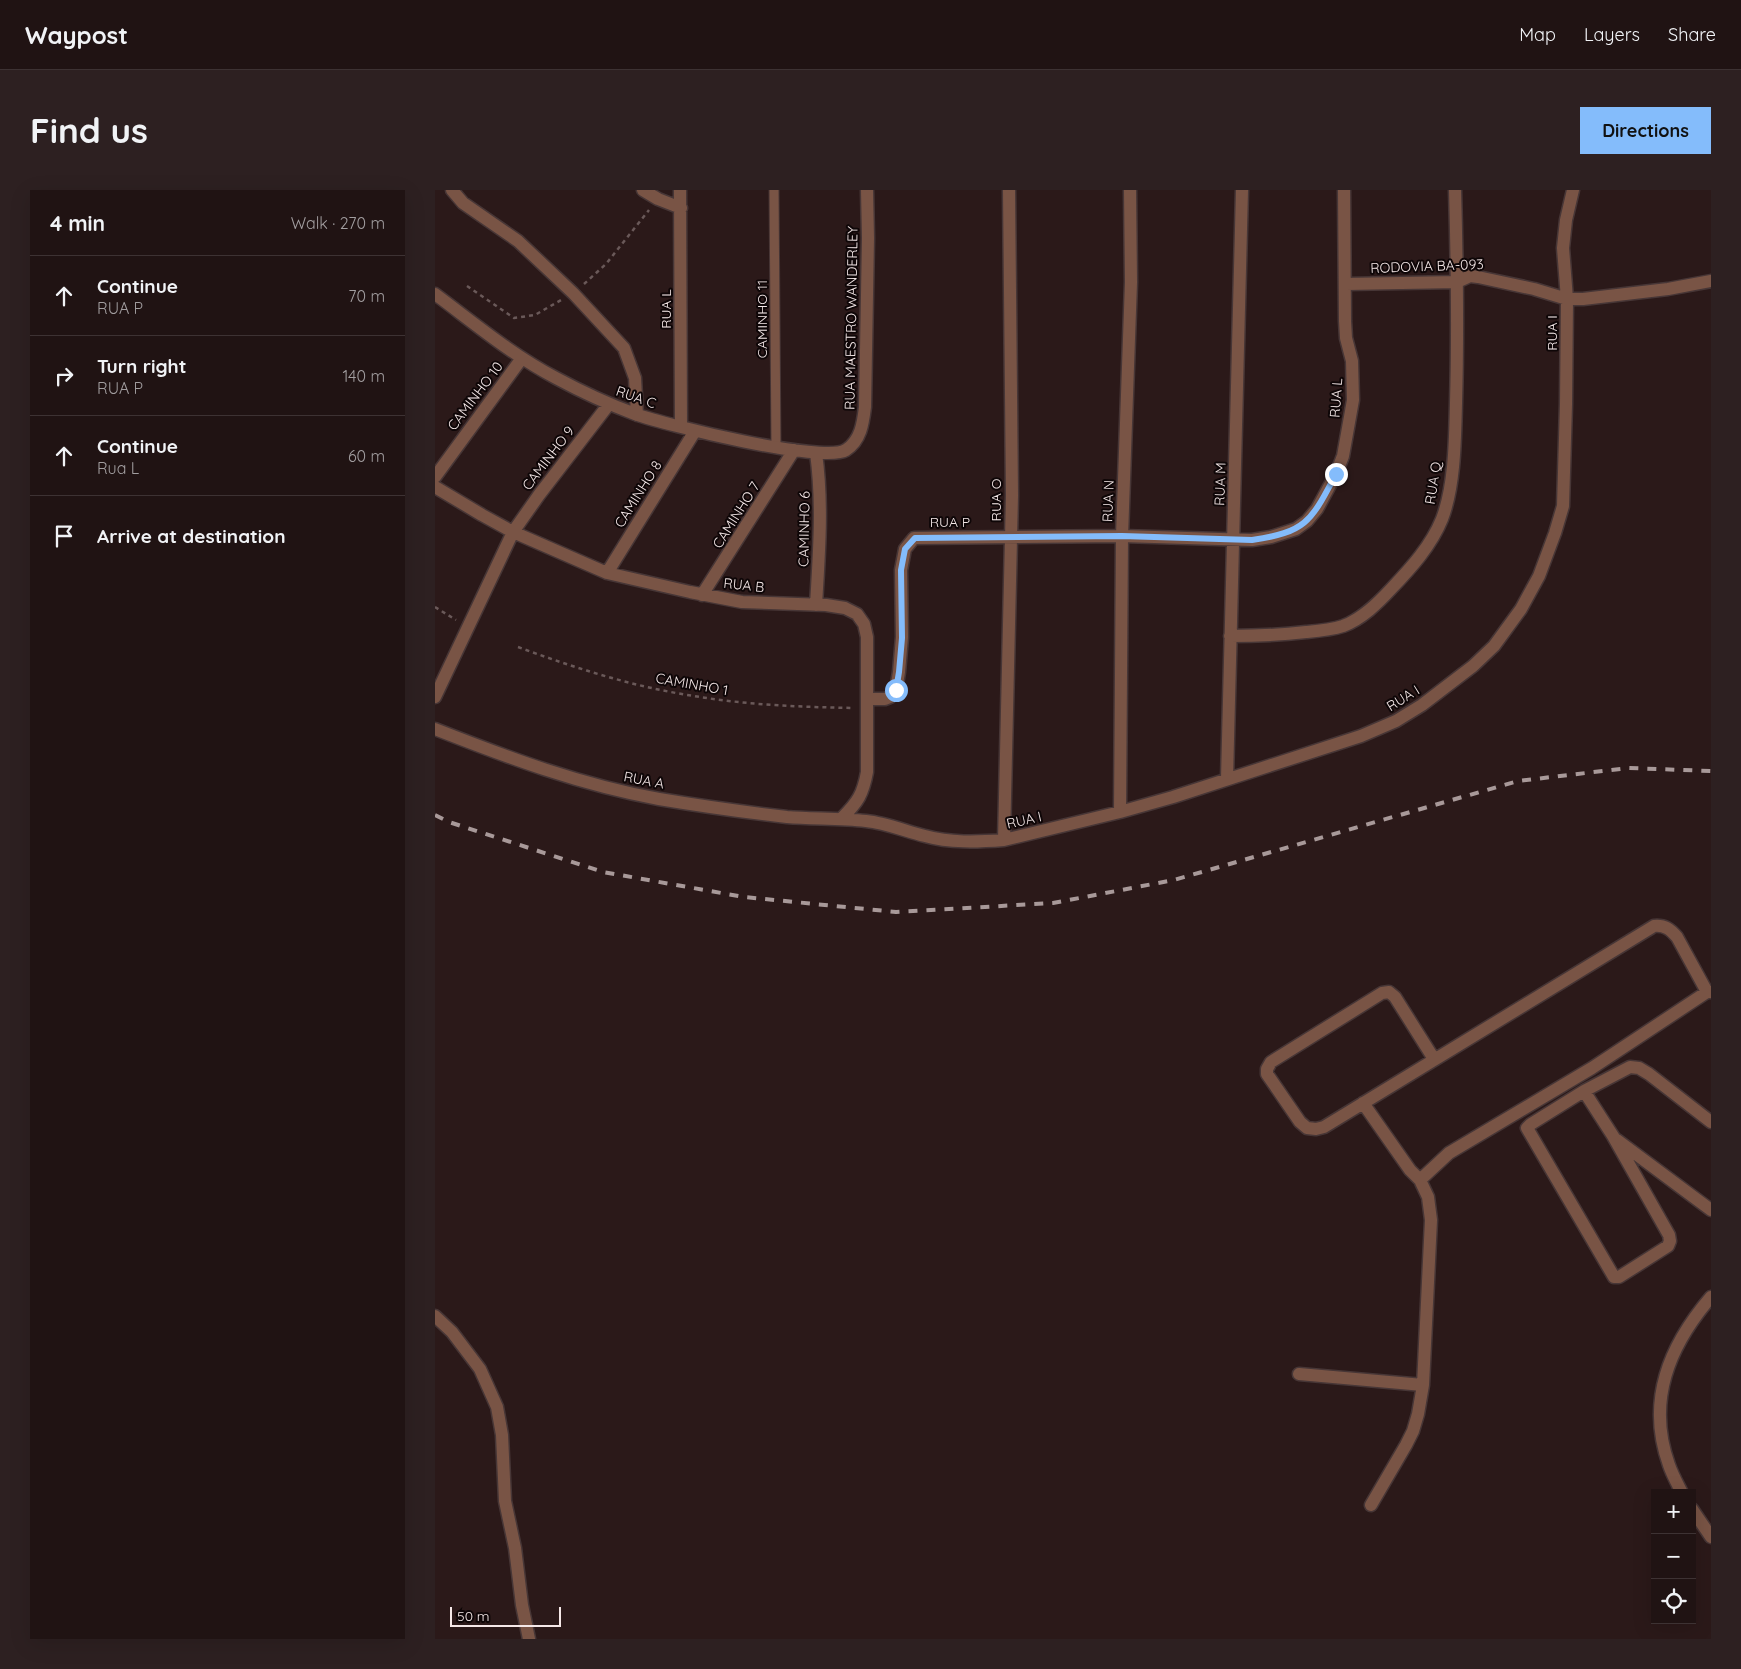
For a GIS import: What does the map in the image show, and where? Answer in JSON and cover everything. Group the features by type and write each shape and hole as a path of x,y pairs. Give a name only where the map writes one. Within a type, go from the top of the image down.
{"street":[{"path":"452,190 463,203 518,241 573,293 623,348 635,378 637,415"},
{"path":"643,190 681,208"},
{"name":"RUA L","path":"680,190 681,427"},
{"name":"RUA MAESTRO WANDERLEY","path":"853,444 861,434 865,407 867,190"},
{"name":"RUA O","path":"1004,840 1011,538 1009,190"},
{"name":"RUA N","path":"1120,812 1122,536 1131,282 1130,190"},
{"name":"RUA M","path":"1227,779 1243,190"},
{"name":"RUA L","path":"1233,540 1271,537 1297,529 1317,509 1336,474 1343,456 1353,400 1352,361 1346,338 1345,321 1344,190"},
{"name":"RUA Q","path":"1230,636 1283,635 1329,630 1345,626 1381,600 1408,571 1427,546 1442,519 1449,492 1455,427 1457,282 1455,190"},
{"name":"RUA I","path":"856,820 870,821 926,837 953,842 1004,840 1120,812 1173,797 1361,736 1396,721 1422,705 1473,666 1494,646 1521,609 1539,576 1555,534 1563,506 1567,299 1563,248 1566,220 1573,190"},
{"name":"RODOVIA BA-093","path":"1346,284 1457,282 1469,276 1490,278 1567,299 1668,289 1711,281"},
{"name":"RUA C","path":"435,294 522,358 562,382 637,415 695,431 776,448 816,453 835,453 845,450 853,444"},
{"name":"CAMINHO 10","path":"435,476 522,358"},
{"name":"CAMINHO 9","path":"513,532 609,404"},
{"name":"CAMINHO 8","path":"607,573 695,431"},
{"name":"CAMINHO 7","path":"703,595 794,450"},
{"name":"CAMINHO 6","path":"816,453 820,486 821,523 816,605"},
{"name":"RUA B","path":"435,487 481,516 607,573 742,602 845,608 857,614 864,624 867,637 867,772 864,790 855,805 842,818"},
{"path":"435,697 513,532"},
{"name":"RUA P","path":"868,704 890,697 896,690 902,638 901,570 905,549 915,538 1122,536 1233,540"},
{"name":"RUA A","path":"435,729 520,762 593,785 660,799 788,817 856,820"},
{"path":"1420,1180 1449,1153 1591,1068 1709,992 1677,937 1663,925 1654,926 1434,1060 1316,1130 1307,1128 1300,1122 1267,1074 1271,1062 1382,993 1389,992 1395,998 1434,1060"},
{"path":"1584,1091 1613,1136 1671,1241 1668,1246 1617,1278 1612,1276 1527,1128 1584,1091 1630,1067 1639,1068 1711,1122"},
{"path":"1363,1102 1409,1170 1420,1180 1428,1197 1431,1220 1423,1385 1413,1431 1371,1505"},
{"path":"1613,1136 1711,1210"},
{"path":"1680,1489 1669,1465 1663,1442 1659,1420 1659,1402 1663,1380 1675,1352 1691,1323 1711,1297"},
{"path":"435,1316 452,1332 480,1369 497,1407 501,1435 505,1501 515,1548 522,1604 529,1639"},
{"path":"1299,1374 1423,1385"},
{"path":"1696,1515 1711,1537"}],"lane":[{"name":"CAMINHO 11","path":"774,190 776,448"}],"path":[{"path":"435,607 468,627"},
{"name":"CAMINHO 1","path":"518,647 591,672 695,697 754,704 868,704"}],"railway":[{"path":"435,815 449,822 603,872 744,897 896,912 1053,903 1174,880 1518,781 1628,768 1711,771"}],"route":[{"path":"896,690 902,638 901,570 905,549 915,538 1122,536 1252,540 1271,537 1297,529 1317,509 1336,474"}]}
